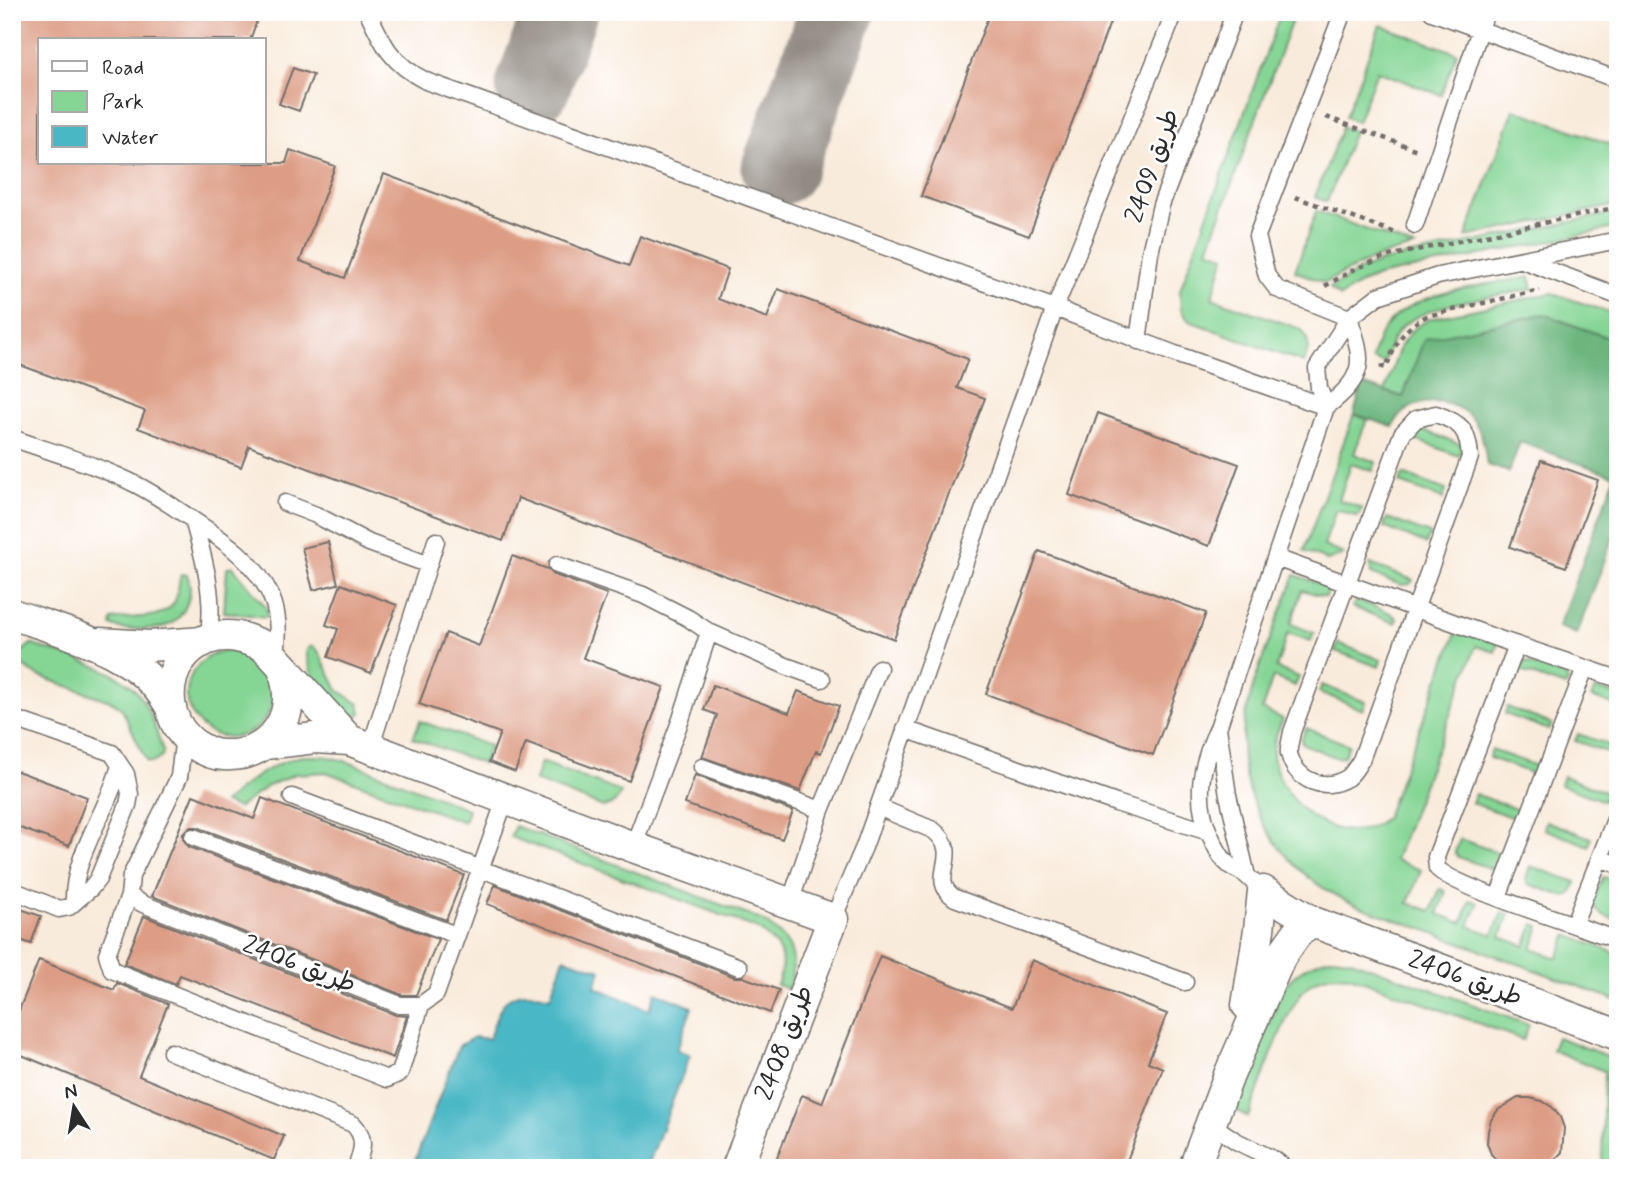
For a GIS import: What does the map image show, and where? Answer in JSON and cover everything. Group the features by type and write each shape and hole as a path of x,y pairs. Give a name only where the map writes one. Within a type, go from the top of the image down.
{"street":[{"path":"13,618 89,641 119,645 149,646 205,641 226,635 246,638 264,646 360,745"},
{"path":"89,641 148,677 161,689 184,736 203,750 219,755 234,756 250,752 265,744 280,729 288,709 289,688 279,664"},
{"path":"169,705 169,685 175,668 187,653 205,641"},
{"path":"265,744 303,739 360,745 833,919"},
{"path":"1229,1075 1246,1009 1261,916 1255,883"},
{"name":"طريق 2406","path":"1255,883 1313,922 1618,1035"},
{"name":"طريق 2408","path":"737,1168 833,919"},
{"path":"1194,1168 1229,1075 1280,956 1298,932 1313,922"}],"lane":[{"path":"368,12 391,56 402,67 426,81 1326,407"},
{"path":"833,919 878,807 1055,308 1175,12"},
{"name":"طريق 2409","path":"1138,341 1158,216 1236,12"},
{"path":"1255,883 1228,864 1218,851 1200,806 1200,779 1206,752 1218,728 1326,407 1354,381 1359,359 1360,349 1349,318 1277,289 1267,276 1257,236 1343,12"},
{"path":"1432,12 1618,80"},
{"path":"1415,225 1486,12"},
{"path":"1326,407 1319,388 1317,368 1349,318 1378,296 1438,276 1618,240"},
{"path":"1525,260 1618,296"},
{"path":"1436,414 1455,421 1468,437 1471,457 1416,608 1361,760 1350,776 1331,785 1311,782 1296,770 1289,752 1292,732 1402,433 1416,419 1436,414"},
{"path":"12,438 135,484 224,540 259,576 271,597 278,622 279,664"},
{"path":"285,503 316,515 369,543 427,564"},
{"path":"193,520 209,588 210,627 205,641"},
{"path":"360,745 436,541"},
{"path":"1276,558 1618,679"},
{"path":"557,565 643,595 709,632 822,679"},
{"path":"633,847 681,719 709,632"},
{"path":"1517,645 1436,863 1448,877 1618,940"},
{"path":"790,903 821,810 879,668"},
{"path":"1498,897 1585,668"},
{"path":"12,718 104,749 112,753 120,765 112,791 77,871 74,902 69,907 59,909 12,890"},
{"path":"1218,728 1228,795 1255,883"},
{"path":"905,729 1116,803 1209,832"},
{"path":"184,736 179,777 131,876 129,896 107,954 112,970 387,1079 400,1073 421,1005 436,993 505,800"},
{"path":"702,767 821,810"},
{"path":"292,797 739,968"},
{"path":"878,807 933,830 940,836 948,852 942,881 949,894 955,898 1185,982"},
{"path":"1574,923 1618,812"},
{"path":"193,837 456,935"},
{"path":"1600,858 1618,865"},
{"name":"طريق 2406","path":"129,896 143,904 400,1004 421,1005"},
{"path":"171,1052 354,1124 363,1139 356,1168"},
{"path":"1211,1124 1285,1168"}],"path":[{"path":"1306,110 1437,157"},
{"path":"1275,190 1391,232 1404,233 1415,225"},
{"path":"1309,302 1326,285 1384,257 1618,207"},
{"path":"1359,359 1386,368 1395,344 1404,332 1414,322 1439,311 1580,282"}],"green space":[{"path":"1281,12 1295,12 1208,249 1225,256 1212,298 1301,329 1308,345 1304,363 1189,321 1181,310 1180,290"},
{"path":"1380,25 1457,53 1441,95 1377,71 1357,122 1345,117"},
{"path":"1514,109 1618,147 1618,203 1466,237"},
{"path":"1342,127 1354,131 1327,202 1315,197"},
{"path":"1316,211 1414,247 1368,261 1325,283 1295,271"},
{"path":"1618,212 1618,226 1614,228 1378,276 1340,297 1330,288 1383,261"},
{"path":"1530,277 1533,289 1462,302 1411,320 1394,337 1384,363 1372,359 1384,329 1412,305 1451,291"},
{"path":"1552,293 1618,315 1618,334 1613,333 1611,339 1543,314 1403,397 1385,391 1400,347 1412,330 1429,319"},
{"path":"1543,314 1611,339 1613,333 1618,334 1618,524 1577,634 1558,627 1615,476 1520,442 1509,472 1487,465 1482,437 1475,422 1467,413 1444,403 1419,404 1408,409 1399,416 1393,427 1354,414 1362,384 1403,397 1424,339"},
{"path":"1354,414 1367,419 1354,454 1376,462 1373,471 1351,464 1339,500 1362,508 1358,517 1336,509 1324,546 1344,554 1328,561 1304,551"},
{"path":"1425,431 1460,444 1462,450 1459,456 1416,440 1420,432"},
{"path":"1403,474 1446,490 1443,499 1400,483"},
{"path":"1387,518 1430,534 1426,544 1384,527"},
{"path":"1370,564 1413,580 1410,584 1401,585 1371,574"},
{"path":"232,566 266,607 268,615 265,617 224,612 227,568"},
{"path":"181,574 187,575 189,597 183,612 173,623 152,629 124,629 111,625 112,620 155,615 170,608 176,598"},
{"path":"1295,575 1329,587 1326,597 1302,590 1291,624 1314,633 1311,641 1288,633 1276,668 1299,677 1295,686 1273,677 1262,709 1283,719 1274,741 1273,755 1287,791 1300,807 1333,828 1351,831 1369,828 1386,817 1458,628 1498,643 1495,652 1476,646 1395,860 1421,870 1408,903 1431,911 1440,889 1446,891 1438,914 1462,923 1470,900 1478,903 1469,926 1493,935 1502,912 1509,914 1501,937 1525,946 1534,924 1540,926 1532,949 1558,958 1567,935 1618,954 1618,1001 1342,899 1300,869 1272,837 1252,799 1246,779 1243,737 1256,677"},
{"path":"1359,601 1391,613 1397,619 1395,623 1352,607"},
{"path":"1338,643 1381,660 1379,667 1335,651"},
{"path":"31,644 101,668 127,683 141,697 149,712 163,751 162,757 154,762 147,762 122,709 113,702 39,676 18,663 17,656"},
{"path":"313,646 338,690 359,704 359,715 340,712 320,690 313,678 306,653 309,647"},
{"path":"222,651 238,651 261,663 270,677 273,694 270,711 261,725 238,737 222,737 206,730 194,718 187,702 187,686 194,670 206,658"},
{"path":"1525,662 1565,675 1568,681 1565,687 1520,671"},
{"path":"1322,685 1366,702 1363,710 1319,692"},
{"path":"1596,689 1618,695 1618,707 1591,697"},
{"path":"1507,707 1552,724 1549,730 1505,714"},
{"path":"420,721 490,746 483,764 413,738"},
{"path":"1306,728 1349,745 1344,756 1337,758 1303,744 1301,740"},
{"path":"1578,734 1618,748 1618,756 1575,741"},
{"path":"1492,750 1537,766 1534,774 1489,758"},
{"path":"301,756 324,756 346,761 468,809 464,822 326,772 295,774 266,787 238,808 224,803 260,775 280,763"},
{"path":"541,762 621,792 614,803 603,807 535,781"},
{"path":"1563,776 1608,793 1604,801 1560,785"},
{"path":"1475,794 1521,811 1517,819 1472,803"},
{"path":"1546,821 1591,838 1589,846 1544,829"},
{"path":"515,826 761,920 780,934 790,949 793,967 788,989 777,985 782,966 780,952 771,940 756,928 510,837"},
{"path":"1460,839 1505,855 1500,866 1494,870 1458,857 1455,852"},
{"path":"1530,866 1576,882 1571,894 1566,897 1528,884 1526,879"},
{"path":"1603,877 1618,881 1611,902 1618,906 1618,921 1601,914 1593,907"},
{"path":"1335,957 1351,960 1529,1025 1523,1040 1350,976 1323,977 1309,985 1292,1009 1248,1117 1234,1109 1283,987 1306,967"},
{"path":"1557,1037 1618,1060 1618,1168 1602,1168 1604,1071 1552,1050"}],"water":[{"path":"564,958 601,970 595,987 649,1010 656,992 692,1007 677,1050 690,1055 647,1168 412,1168 459,1046 474,1037 489,1039 502,1006 515,995 524,993 550,997"}],"building":[{"path":"12,12 260,12 251,38 38,38 38,164 286,163 290,150 335,166 300,261 345,278 384,174 629,266 640,236 728,269 718,299 767,318 778,289 968,359 957,388 985,398 894,639 518,498 503,541 249,446 241,467 138,428 145,411 12,362"},
{"path":"990,12 1114,12 1029,236 921,196"},
{"path":"293,68 313,75 299,111 279,104"},
{"path":"1098,413 1239,464 1209,546 1069,495"},
{"path":"1541,460 1598,480 1566,567 1510,547"},
{"path":"328,542 338,584 313,590 302,548"},
{"path":"1039,551 1206,613 1153,755 986,694"},
{"path":"512,556 607,594 583,658 664,687 629,781 526,743 515,772 489,762 500,733 419,704 446,633 479,646"},
{"path":"341,584 397,605 371,673 328,657 338,629 326,625"},
{"path":"713,685 789,713 798,691 839,706 821,753 816,751 800,791 702,757 717,715 704,710"},
{"path":"12,769 87,797 69,846 12,825"},
{"path":"695,775 793,811 782,839 685,804"},
{"path":"193,795 254,819 262,798 464,875 446,920 197,827 191,827 183,833 183,839 189,847 438,939 416,995 402,995 152,896"},
{"path":"495,885 735,977 743,977 779,990 770,1013 487,904"},
{"path":"12,906 41,916 31,944 12,937"},
{"path":"144,916 396,1015 407,1016 393,1058 180,975 176,984 124,964"},
{"path":"880,956 1012,1008 1032,960 1167,1014 1148,1062 1163,1068 1124,1168 773,1168 802,1095 822,1103"},
{"path":"39,960 114,990 117,983 168,1004 139,1076 284,1136 274,1160 12,1051 12,1028"},
{"path":"1518,1098 1542,1101 1552,1107 1560,1117 1564,1128 1562,1152 1548,1168 1504,1168 1491,1154 1487,1143 1491,1120 1498,1110"}],"taxiway":[{"path":"533,86 560,12"},
{"path":"779,168 837,12"}]}
